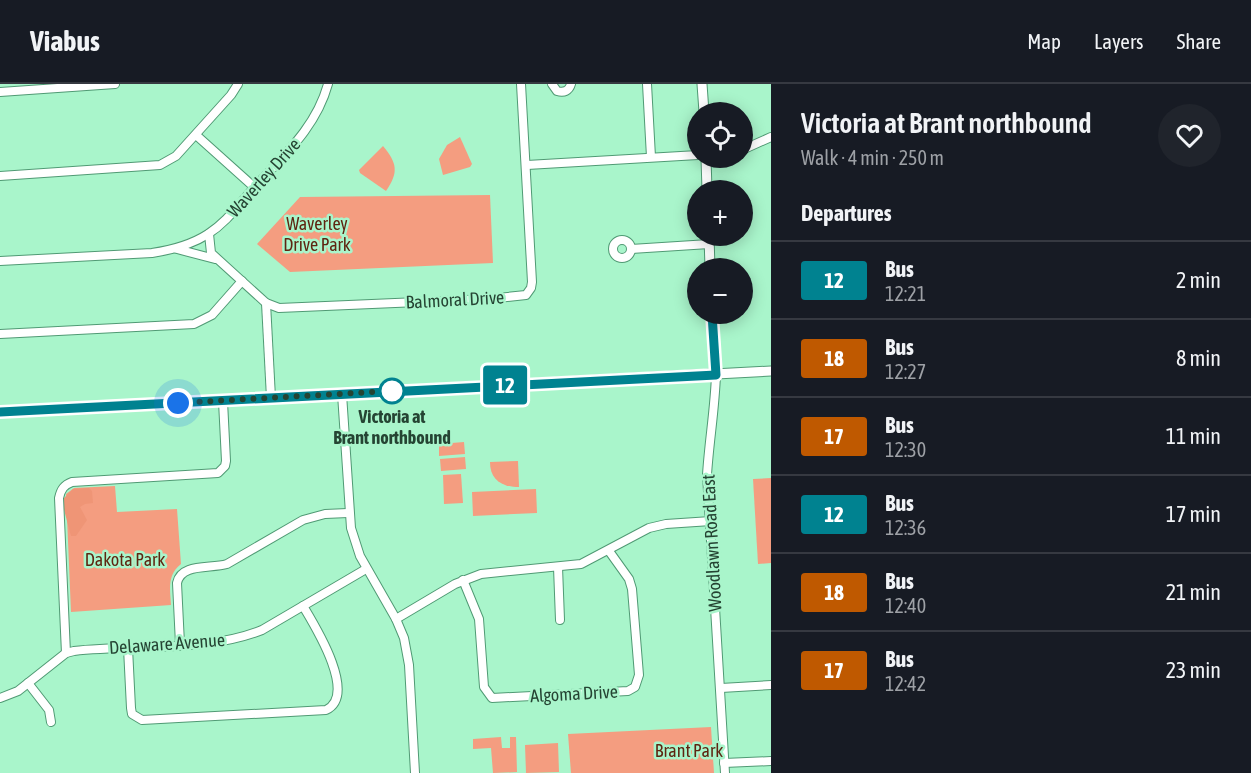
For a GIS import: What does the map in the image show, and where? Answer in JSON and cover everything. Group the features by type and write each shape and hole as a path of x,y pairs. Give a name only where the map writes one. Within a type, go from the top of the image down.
{"main road":[{"path":"702,84 703,102"},
{"name":"Woodlawn Road East","path":"713,324 716,375"},
{"path":"0,412 771,371"}],"street":[{"path":"0,92 115,84"},
{"path":"0,176 156,166 174,158 231,95 238,84"},
{"name":"Waverley Drive","path":"0,261 152,253 175,249 209,234 226,220 304,134 321,103 328,84"},
{"path":"521,84 526,84"},
{"name":"Balmoral Drive","path":"266,303 279,308 299,309 526,295 532,282 521,84"},
{"path":"552,84 560,92 567,91 571,84"},
{"path":"647,84 651,157"},
{"path":"196,135 254,187"},
{"path":"753,145 771,137"},
{"path":"526,165 687,155"},
{"path":"209,234 209,247 217,260 266,303 271,398"},
{"path":"632,249 687,243"},
{"name":"Waverley Drive","path":"175,249 217,260"},
{"path":"0,334 194,324 212,315 242,281"},
{"name":"Woodlawn Road East","path":"716,375 715,410 708,464 725,773"},
{"path":"342,394 348,513 355,541 366,569 396,619 404,638 409,665 415,773"},
{"path":"0,698 18,691 66,653 59,498 64,486 72,482 218,473 225,466 226,461 223,401"},
{"path":"180,644 177,583 178,576 183,571 214,568 227,564 303,520 325,514 348,513"},
{"path":"396,619 463,580 496,571 581,564 649,528 711,520"},
{"name":"Algoma Drive","path":"463,580 479,619 484,687 492,698 628,691 635,687 639,675 634,599 629,579 609,550"},
{"path":"558,567 560,620"},
{"name":"Delaware Avenue","path":"66,653 220,642 246,636 262,630 366,569"},
{"path":"128,648 132,714 142,720 326,710 332,707 337,699 334,666 324,642 303,606"},
{"path":"28,683 49,710 51,722"},
{"path":"721,688 771,685"},
{"path":"724,763 771,761"}],"green space":[{"path":"460,137 472,164 470,167 443,175 439,159 447,145"},
{"path":"383,146 395,168 386,191 359,170"},
{"name":"Waverley Drive Park","path":"490,195 493,263 290,272 257,244 300,197"},
{"path":"464,442 465,454 439,456 439,444"},
{"path":"465,457 466,469 441,471 440,459"},
{"path":"518,461 519,487 502,484 492,473 490,462"},
{"path":"461,474 463,503 444,504 443,475"},
{"path":"771,478 771,563 758,564 753,479"},
{"name":"Dakota Park","path":"115,486 117,512 177,509 181,564 171,578 171,605 71,612 66,494 74,488"},
{"path":"536,489 537,513 473,516 472,492"},
{"name":"Brant Park","path":"711,727 714,773 571,773 568,734"},
{"path":"501,737 502,748 510,748 510,737 516,737 517,772 493,773 491,748 473,749 473,739"},
{"path":"558,743 559,772 526,773 525,745"}],"shaded area":[{"path":"89,488 92,491 93,503 80,507 87,520 76,536 71,536 63,499 73,489"}],"bus line":[{"name":"12","path":"0,412 583,380 716,375 713,324"}],"place":[{"name":"Victoria at Brant northbound","path":"392,391"}],"route":[{"path":"178,403 392,391"}]}
